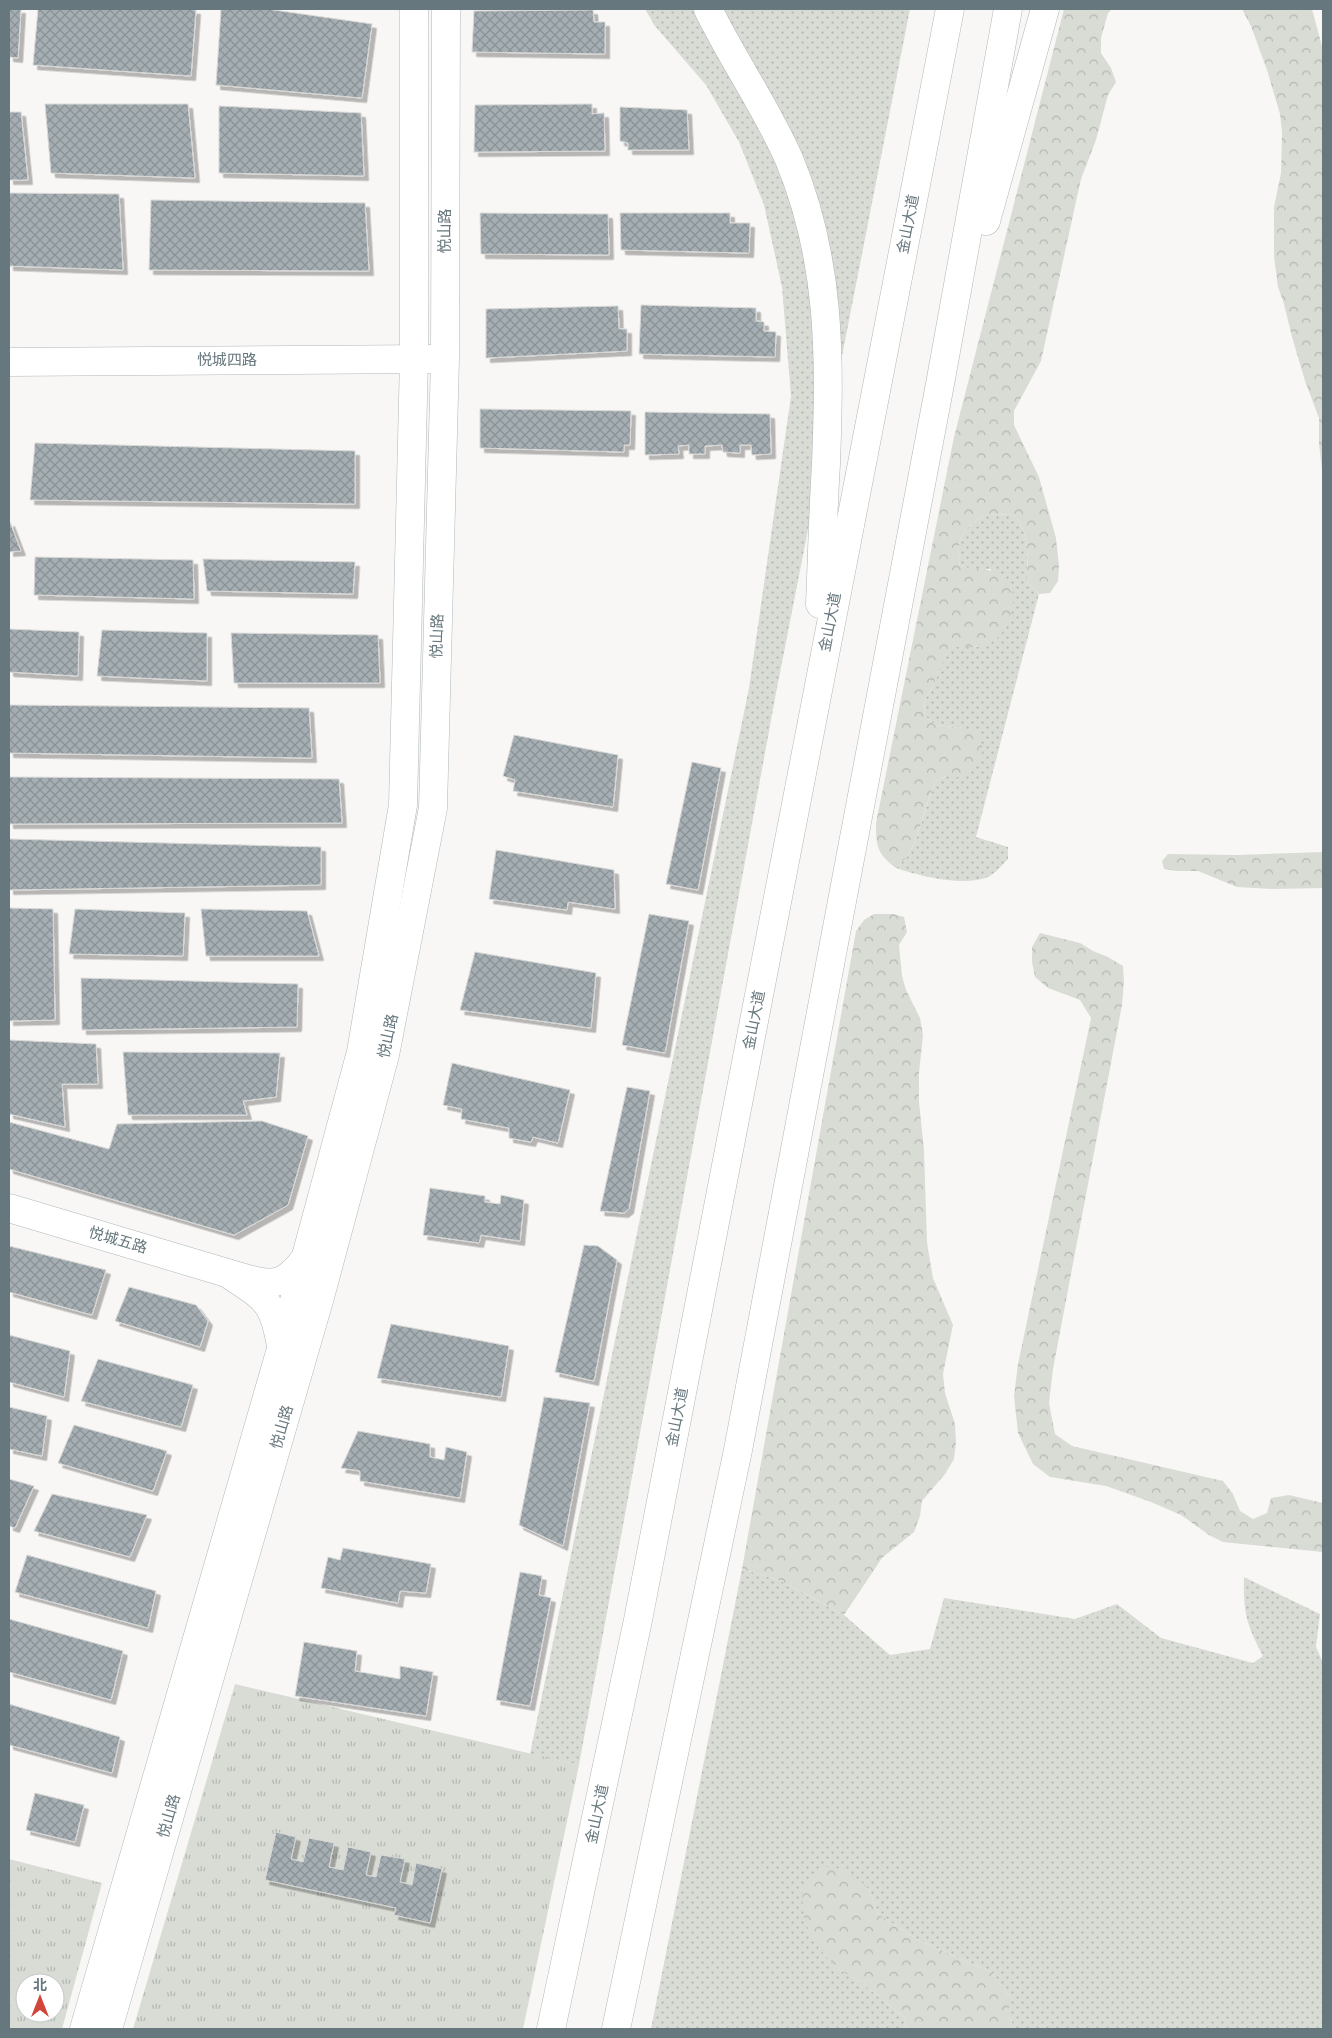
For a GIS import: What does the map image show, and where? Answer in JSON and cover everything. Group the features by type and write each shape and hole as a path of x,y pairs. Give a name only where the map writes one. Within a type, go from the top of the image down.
{"main road":[{"name":"悦山路","path":"84,2029 281,1349 362,1052 403,805 414,359 414,9"},
{"name":"悦山路","path":"108,2029 320,1297 385,1054 432,808 445,359 446,9"},
{"path":"708,9 774,128 789,159 814,236 822,273 826,310 829,400 816,692"},
{"name":"金山大道","path":"551,2029 638,1620 816,692 950,9"},
{"path":"616,2029 738,1450 940,384 1008,9"},
{"path":"940,384 1045,9"},
{"name":"悦城四路","path":"9,362 445,359"},
{"name":"悦城五路","path":"9,1208 227,1273"},
{"path":"227,1273 265,1283 277,1283 288,1278 297,1270 308,1254"},
{"path":"227,1273 259,1294 269,1305 276,1318 281,1349"}],"green space":[{"path":"645,9 910,9 776,693 579,1765 530,1754 749,688 791,396 782,287 764,205 739,142 706,85 655,26"},
{"path":"1064,9 1112,9 1108,13 1101,38 1101,53 1111,68 1116,82 1108,95 1096,140 1081,179 1041,361 1014,411 1014,425 1039,477 1056,538 1059,566 1058,581 1050,593 1039,594 1027,582 1026,538 1014,514 984,515 969,526 961,537 958,550 960,566 997,572 1002,575 1012,588 1012,607 1006,626 995,640 973,647 950,647 932,688 924,700 925,716 935,725 963,728 978,733 982,746 982,759 962,778 948,775 936,781 911,850 896,868 881,854 876,838 876,823 954,437"},
{"path":"1242,9 1312,9 1323,50 1323,476 1319,445 1319,418 1305,381 1278,287 1274,257 1274,207 1281,173 1282,132 1280,114 1267,70 1251,26"},
{"path":"1014,514 1026,538 1027,582 1039,594 976,837 1008,847 1008,859 988,877 967,881 929,877 896,868 911,850 936,781 948,775 963,728 935,725 925,716 924,700 932,688 950,646 978,647 991,569 974,570 960,566 958,550 961,537 969,526 984,515"},
{"path":"1323,852 1323,888 1274,889 1237,887 1198,871 1164,869 1162,861 1168,854 1238,855"},
{"path":"874,914 893,914 904,917 907,932 899,945 902,976 906,990 920,1018 923,1035 919,1073 919,1102 924,1150 927,1243 933,1278 953,1325 943,1374 945,1393 955,1424 956,1442 954,1459 945,1474 922,1501 920,1516 914,1532 882,1558 844,1615 779,1580 742,1569 856,931 864,920"},
{"path":"1040,933 1080,943 1108,957 1123,966 1124,982 1122,1005 1053,1369 1049,1403 1055,1434 1072,1446 1223,1481 1233,1494 1240,1511 1253,1519 1267,1513 1271,1498 1289,1495 1323,1503 1323,1552 1223,1542 1209,1535 1181,1515 1151,1502 1106,1486 1050,1477 1033,1464 1018,1433 1014,1396 1018,1364 1091,1018 1080,1000 1048,988 1035,977 1032,947"},
{"path":"742,1569 779,1580 844,1615 890,1655 930,1649 944,1598 1075,1619 1117,1604 1161,1638 1253,1663 1263,1656 1247,1619 1244,1601 1244,1577 1320,1614 1316,1647 1323,1663 1323,2029 1015,2029 1009,2017 1009,1996 991,1972 918,1940 878,1914 869,1889 819,1948 838,1969 861,1982 905,2018 906,2029 651,2029"},
{"path":"235,1684 579,1765 523,2029 133,2029"},
{"path":"9,1859 102,1883 65,2018 65,1973 15,1973 15,2023 64,2023 62,2029 9,2029"},
{"path":"821,1866 847,1870 869,1889 878,1914 918,1940 991,1972 1009,1996 1009,2017 1015,2029 906,2029 905,2018 861,1982 838,1969 819,1948 804,1921 802,1891"}],"building":[{"path":"9,9 21,9 18,58 9,57"},
{"path":"38,9 196,10 191,76 33,65"},
{"path":"221,9 267,9 372,24 362,98 216,85"},
{"path":"593,10 594,22 605,22 605,54 472,52 474,11"},
{"path":"45,104 188,104 195,178 51,173"},
{"path":"592,104 592,114 604,113 605,151 474,152 475,105"},
{"path":"219,106 361,113 364,176 219,173"},
{"path":"620,107 687,110 689,150 628,150 628,143 620,141"},
{"path":"9,112 21,112 28,180 9,180"},
{"path":"9,193 119,194 123,270 9,266"},
{"path":"151,200 365,203 369,271 149,270"},
{"path":"480,213 608,214 609,255 481,254"},
{"path":"620,213 730,213 730,223 750,223 749,253 621,250"},
{"path":"641,305 756,308 756,321 764,322 764,331 776,332 775,357 639,354"},
{"path":"618,306 619,329 627,329 627,351 486,358 486,309"},
{"path":"480,409 631,411 630,445 624,445 624,452 480,448"},
{"path":"645,412 770,414 771,454 752,455 751,445 740,445 740,453 723,452 722,445 705,446 705,454 689,454 689,445 678,446 679,454 645,455"},
{"path":"35,443 355,451 355,504 30,500"},
{"path":"10,522 21,551 9,552"},
{"path":"35,557 193,560 194,599 34,595"},
{"path":"203,559 355,562 353,594 207,591"},
{"path":"9,629 79,632 78,676 9,672"},
{"path":"102,630 207,633 207,681 97,676"},
{"path":"231,633 378,635 380,683 234,683"},
{"path":"9,705 309,708 312,758 9,753"},
{"path":"514,735 618,755 613,807 513,791 515,780 503,776"},
{"path":"692,762 721,768 698,890 666,884"},
{"path":"9,777 339,779 342,823 9,824"},
{"path":"9,839 321,847 321,885 9,890"},
{"path":"496,850 614,870 615,909 568,902 567,910 489,899"},
{"path":"9,908 53,909 55,1020 9,1021"},
{"path":"75,909 185,913 183,956 69,954"},
{"path":"201,909 307,911 319,956 206,956"},
{"path":"649,914 689,921 665,1053 622,1045"},
{"path":"475,952 596,973 591,1028 460,1010"},
{"path":"81,978 298,984 297,1027 82,1030"},
{"path":"9,1040 96,1044 98,1084 62,1084 65,1127 9,1114"},
{"path":"123,1052 280,1053 276,1097 243,1101 247,1115 128,1115"},
{"path":"452,1063 570,1090 558,1143 533,1137 531,1142 509,1138 509,1128 461,1119 462,1109 443,1105"},
{"path":"627,1087 650,1091 629,1209 624,1213 600,1211"},
{"path":"262,1121 308,1136 288,1205 234,1235 9,1169 9,1122 109,1149 117,1124"},
{"path":"430,1188 485,1196 485,1202 500,1204 501,1195 524,1200 520,1241 481,1235 479,1243 423,1235"},
{"path":"584,1245 598,1246 617,1260 594,1381 555,1372"},
{"path":"9,1246 106,1270 92,1315 9,1292"},
{"path":"129,1287 196,1305 208,1321 200,1347 115,1321"},
{"path":"391,1324 509,1346 501,1397 377,1378"},
{"path":"9,1335 70,1351 64,1397 9,1382"},
{"path":"98,1359 193,1385 181,1427 81,1401"},
{"path":"544,1397 590,1403 563,1546 519,1525"},
{"path":"9,1407 47,1416 42,1456 9,1449"},
{"path":"74,1425 167,1451 153,1491 58,1463"},
{"path":"358,1431 430,1444 430,1457 444,1460 446,1447 467,1452 460,1498 360,1481 360,1471 341,1468"},
{"path":"9,1479 34,1486 15,1528 9,1526"},
{"path":"52,1494 147,1515 130,1557 34,1531"},
{"path":"343,1548 431,1564 426,1593 400,1591 398,1603 321,1588 328,1557 340,1560"},
{"path":"27,1555 156,1591 148,1628 15,1592"},
{"path":"520,1572 542,1576 539,1595 551,1598 530,1706 496,1700"},
{"path":"9,1619 123,1651 111,1700 9,1672"},
{"path":"304,1642 357,1651 355,1671 400,1679 400,1666 433,1672 426,1716 295,1696"},
{"path":"9,1704 120,1737 112,1773 9,1745"},
{"path":"35,1793 84,1805 75,1842 26,1830"},
{"path":"276,1832 296,1837 291,1859 303,1862 309,1838 334,1843 329,1867 343,1870 348,1847 371,1852 366,1875 376,1877 381,1855 405,1859 400,1882 412,1885 416,1863 442,1869 430,1923 394,1915 396,1908 265,1880"}]}
